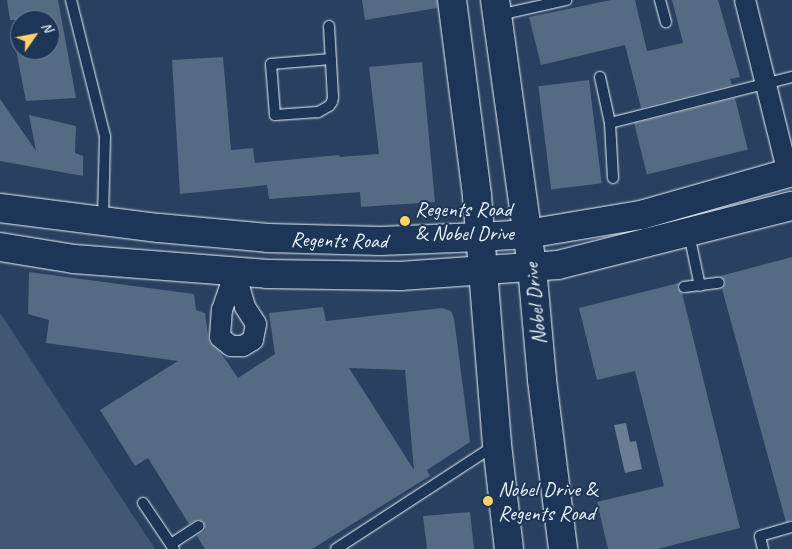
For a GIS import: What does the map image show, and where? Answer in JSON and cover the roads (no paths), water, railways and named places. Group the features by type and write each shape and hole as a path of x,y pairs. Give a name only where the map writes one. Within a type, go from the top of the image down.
{"main road":[{"path":"452,0 481,237 497,444 509,549"},
{"name":"Nobel Drive","path":"496,8 532,266 542,380 563,549"},
{"name":"Regents Road","path":"0,208 268,238 380,241 481,237 527,234 641,215 790,173"},
{"name":"Regents Road","path":"0,247 74,259 235,272 400,276 558,265 792,206"}],"street":[{"path":"745,0 790,173"}],"lane":[{"path":"72,0 105,136 103,221"},
{"path":"496,8 566,0"},
{"path":"660,0 666,22"},
{"path":"329,26 331,59 333,97 328,106 318,112 275,115 271,64 331,59"},
{"path":"600,77 610,123 613,178"},
{"path":"610,123 792,77"},
{"path":"689,233 700,286"},
{"path":"684,287 719,283"},
{"path":"336,549 497,444"},
{"path":"143,503 173,547 199,526"},
{"path":"763,549 760,536 792,527"}],"place":[{"name":"Regents Road & Nobel Drive","path":"405,221"},
{"name":"Nobel Drive & Regents Road","path":"488,501"}]}
